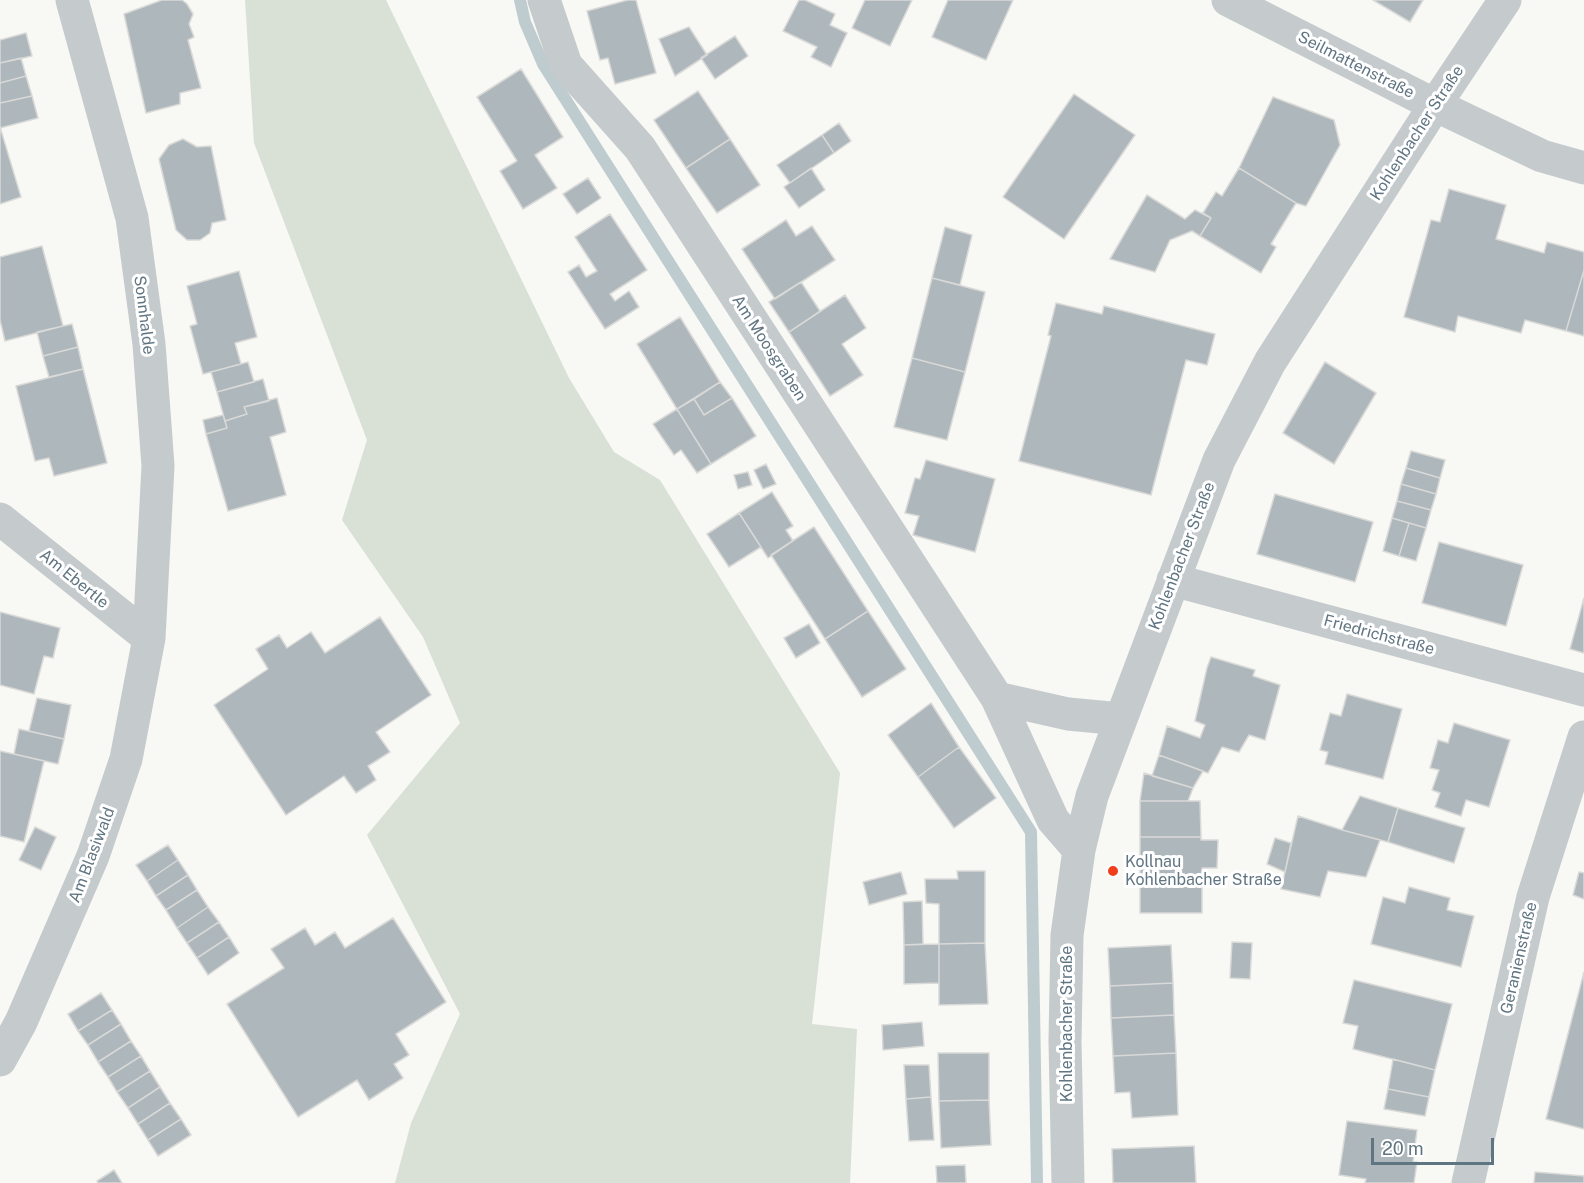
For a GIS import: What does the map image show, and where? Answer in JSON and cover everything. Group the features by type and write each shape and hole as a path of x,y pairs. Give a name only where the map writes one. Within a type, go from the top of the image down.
{"street":[{"name":"Sonnhalde","path":"72,0 132,218 149,344 158,466 149,638"},
{"name":"Am Moosgraben","path":"544,0 566,65 639,148 997,699 1053,820 1079,850"},
{"name":"Seilmattenstraße","path":"1228,0 1435,105 1542,156 1584,168"},
{"name":"Kohlenbacher Straße","path":"1068,1183 1065,1041 1067,935 1079,850 1092,796 1219,460 1270,362 1505,0"},
{"name":"Am Ebertle","path":"0,519 149,638"},
{"name":"Friedrichstraße","path":"1173,580 1584,690"},
{"name":"Am Blasiwald","path":"0,1060 21,1022 93,856 126,759 149,638"},
{"path":"997,699 1068,714 1121,719"},
{"name":"Geranienstraße","path":"1468,1183 1533,897 1584,737"}],"shaded area":[{"path":"245,0 386,0 569,378 614,452 660,480 840,773 812,1024 857,1029 850,1183 395,1183 411,1123 460,1014 367,835 460,723 423,637 342,520 367,440 254,143"}],"building":[{"path":"162,0 182,0 193,14 189,24 194,37 188,40 201,88 180,93 180,104 146,113 124,14"},
{"path":"636,0 656,73 615,84 608,58 600,60 587,11"},
{"path":"799,0 805,0 835,14 830,25 847,33 831,67 811,57 817,47 783,31"},
{"path":"865,0 912,0 890,46 852,28"},
{"path":"948,0 1013,0 986,60 932,37"},
{"path":"1373,0 1423,0 1410,22"},
{"path":"689,27 707,55 675,76 659,39"},
{"path":"26,33 32,56 0,63 0,40"},
{"path":"735,36 748,56 715,79 701,58"},
{"path":"21,58 26,76 0,83 0,63"},
{"path":"521,69 563,137 535,155 557,188 523,209 500,171 517,161 477,97"},
{"path":"26,76 32,96 0,103 0,83"},
{"path":"698,91 730,139 686,168 654,120"},
{"path":"1074,94 1135,135 1064,239 1003,197"},
{"path":"32,96 38,118 0,128 0,103"},
{"path":"1273,97 1334,120 1340,145 1306,206 1296,203 1239,168"},
{"path":"839,123 851,141 834,153 822,135"},
{"path":"0,127 21,197 0,204"},
{"path":"822,135 834,153 790,183 777,165"},
{"path":"183,139 197,147 211,146 226,220 212,223 210,233 200,240 187,240 176,230 159,159 169,145"},
{"path":"730,139 760,185 717,213 686,168"},
{"path":"811,168 825,190 799,208 784,187"},
{"path":"1239,168 1296,203 1271,244 1276,247 1261,273 1200,236 1211,218 1203,213 1216,192 1222,196"},
{"path":"588,178 601,198 577,214 563,194"},
{"path":"1449,189 1506,205 1496,239 1544,253 1547,242 1584,252 1584,270 1566,331 1525,320 1521,333 1458,316 1455,332 1404,317 1431,220 1440,222"},
{"path":"1147,195 1185,219 1195,210 1211,218 1200,236 1192,231 1170,240 1155,272 1110,259"},
{"path":"610,214 647,270 610,294 615,301 629,291 639,307 605,329 568,272 579,265 586,277 597,271 575,237"},
{"path":"786,220 796,236 812,226 835,260 775,299 742,249"},
{"path":"945,227 972,235 960,285 932,278"},
{"path":"42,246 63,326 5,341 0,320 0,257"},
{"path":"1584,270 1584,336 1566,331"},
{"path":"239,271 257,337 235,343 241,364 203,374 190,326 197,324 187,286"},
{"path":"932,278 985,292 965,372 912,358"},
{"path":"801,282 820,311 789,332 769,302"},
{"path":"845,295 866,328 842,344 863,375 830,396 789,332"},
{"path":"1056,303 1102,314 1104,306 1215,334 1207,365 1186,360 1151,495 1019,461 1051,336 1048,335"},
{"path":"680,317 720,382 677,409 637,344"},
{"path":"72,324 78,347 43,356 37,332"},
{"path":"78,347 83,369 49,377 43,356"},
{"path":"912,358 965,372 947,440 894,427"},
{"path":"248,362 254,382 217,392 211,372"},
{"path":"1325,362 1376,393 1334,464 1283,433"},
{"path":"83,369 107,463 54,476 49,458 35,461 16,386"},
{"path":"263,379 269,401 244,407 247,414 225,421 217,392"},
{"path":"720,382 732,398 704,415 694,399"},
{"path":"277,398 286,432 270,437 286,495 228,511 206,434 227,428 225,421 247,414 244,407"},
{"path":"732,398 756,436 711,464 677,409 694,399 704,415"},
{"path":"677,409 711,464 697,473 681,450 674,455 653,424"},
{"path":"223,415 227,428 206,434 203,420"},
{"path":"1411,451 1445,460 1440,478 1406,468"},
{"path":"926,460 995,479 975,552 913,535 919,516 905,513 915,478 920,479"},
{"path":"766,464 776,484 763,489 754,470"},
{"path":"1406,468 1440,478 1436,494 1401,484"},
{"path":"748,472 752,485 738,489 734,475"},
{"path":"1401,484 1436,494 1431,510 1397,501"},
{"path":"772,492 793,526 786,530 793,541 768,558 739,513"},
{"path":"1275,494 1373,522 1355,582 1257,554"},
{"path":"1397,501 1431,510 1426,528 1392,518"},
{"path":"739,513 761,547 729,567 707,534"},
{"path":"1392,518 1409,523 1399,556 1383,551"},
{"path":"1409,523 1426,528 1416,561 1399,556"},
{"path":"814,527 868,611 825,639 771,555"},
{"path":"1439,542 1523,565 1506,626 1422,603"},
{"path":"1584,598 1584,653 1570,649"},
{"path":"868,611 906,669 862,697 825,639"},
{"path":"0,612 60,628 53,658 44,656 34,694 0,685"},
{"path":"380,617 431,695 376,732 390,752 368,766 376,780 356,793 344,776 286,815 214,705 268,669 256,649 279,635 287,648 311,632 325,653"},
{"path":"809,624 820,643 796,658 784,638"},
{"path":"1211,657 1255,670 1253,676 1280,685 1265,740 1249,735 1239,752 1222,747 1208,773 1159,755 1167,726 1200,738 1205,725 1195,721"},
{"path":"1347,694 1402,709 1383,779 1325,764 1328,752 1320,750 1330,713 1341,716"},
{"path":"37,698 71,705 64,739 29,731"},
{"path":"931,703 959,747 918,777 888,735"},
{"path":"1454,723 1510,740 1489,807 1466,800 1461,816 1435,807 1440,793 1432,790 1439,770 1430,768 1438,740 1448,743"},
{"path":"19,729 64,739 58,764 14,754"},
{"path":"959,747 996,798 954,828 918,777"},
{"path":"0,751 44,761 24,842 0,836"},
{"path":"1159,755 1203,771 1193,788 1152,776"},
{"path":"1144,773 1193,788 1188,801 1140,801"},
{"path":"1360,796 1398,808 1388,842 1342,830"},
{"path":"1140,801 1200,801 1201,837 1140,837"},
{"path":"1398,808 1465,828 1454,863 1388,842"},
{"path":"1298,816 1380,840 1366,877 1328,871 1320,897 1281,889"},
{"path":"35,827 56,837 41,870 19,860"},
{"path":"1140,837 1201,837 1201,840 1218,840 1217,868 1202,868 1202,876 1140,876"},
{"path":"1275,838 1291,843 1285,872 1267,864"},
{"path":"168,845 178,860 147,881 136,865"},
{"path":"178,860 188,875 156,896 147,881"},
{"path":"957,871 985,871 985,943 939,944 939,904 926,903 925,879 958,879"},
{"path":"901,872 907,894 869,905 863,882"},
{"path":"1579,872 1584,873 1584,899 1573,895"},
{"path":"188,875 197,890 166,910 156,896"},
{"path":"1140,876 1202,876 1202,913 1140,913"},
{"path":"1409,887 1450,898 1447,910 1474,916 1461,967 1371,944 1383,897 1405,903"},
{"path":"197,890 208,907 177,928 166,910"},
{"path":"922,901 923,944 904,945 903,902"},
{"path":"208,907 219,922 187,943 177,928"},
{"path":"393,918 446,1002 396,1034 409,1055 394,1064 403,1078 369,1100 357,1080 298,1117 227,1004 284,968 271,949 305,928 315,945 335,932 345,948"},
{"path":"219,922 229,937 197,958 187,943"},
{"path":"229,937 239,953 208,975 197,958"},
{"path":"1232,942 1252,943 1250,979 1230,978"},
{"path":"985,943 988,1004 939,1005 939,944"},
{"path":"939,944 939,983 904,984 904,945"},
{"path":"1171,945 1173,983 1110,986 1108,948"},
{"path":"1584,972 1584,1129 1546,1119"},
{"path":"1354,980 1452,1004 1435,1070 1353,1049 1358,1026 1343,1023"},
{"path":"1173,983 1174,1015 1111,1018 1110,986"},
{"path":"101,993 112,1010 78,1031 68,1014"},
{"path":"112,1010 121,1024 88,1045 78,1031"},
{"path":"1174,1015 1176,1053 1113,1056 1111,1018"},
{"path":"922,1022 924,1046 883,1050 882,1025"},
{"path":"121,1024 131,1041 98,1062 88,1045"},
{"path":"131,1041 141,1056 108,1077 98,1062"},
{"path":"938,1053 989,1053 989,1100 939,1101"},
{"path":"1176,1053 1178,1115 1132,1118 1130,1092 1115,1093 1113,1056"},
{"path":"141,1056 150,1071 117,1092 108,1077"},
{"path":"1393,1059 1435,1070 1429,1097 1388,1089"},
{"path":"904,1065 929,1065 931,1097 906,1099"},
{"path":"150,1071 160,1087 128,1108 117,1092"},
{"path":"160,1087 170,1103 138,1124 128,1108"},
{"path":"1388,1089 1429,1097 1425,1116 1384,1109"},
{"path":"931,1097 934,1140 909,1141 906,1099"},
{"path":"989,1100 991,1145 941,1148 939,1101"},
{"path":"170,1103 181,1119 148,1140 138,1124"},
{"path":"181,1119 191,1135 158,1156 148,1140"},
{"path":"1347,1121 1417,1130 1413,1162 1417,1162 1414,1183 1365,1183 1366,1179 1339,1175"},
{"path":"1194,1146 1196,1183 1113,1183 1112,1149"},
{"path":"965,1165 966,1183 937,1183 936,1166"},
{"path":"114,1170 122,1183 98,1183 97,1181"},
{"path":"1535,1172 1584,1176 1584,1183 1534,1183"}],"waterway":[{"path":"520,0 525,22 543,64 1031,832 1037,1183"}],"place":[{"name":"Kollnau Kohlenbacher Straße","path":"1113,871"}]}
